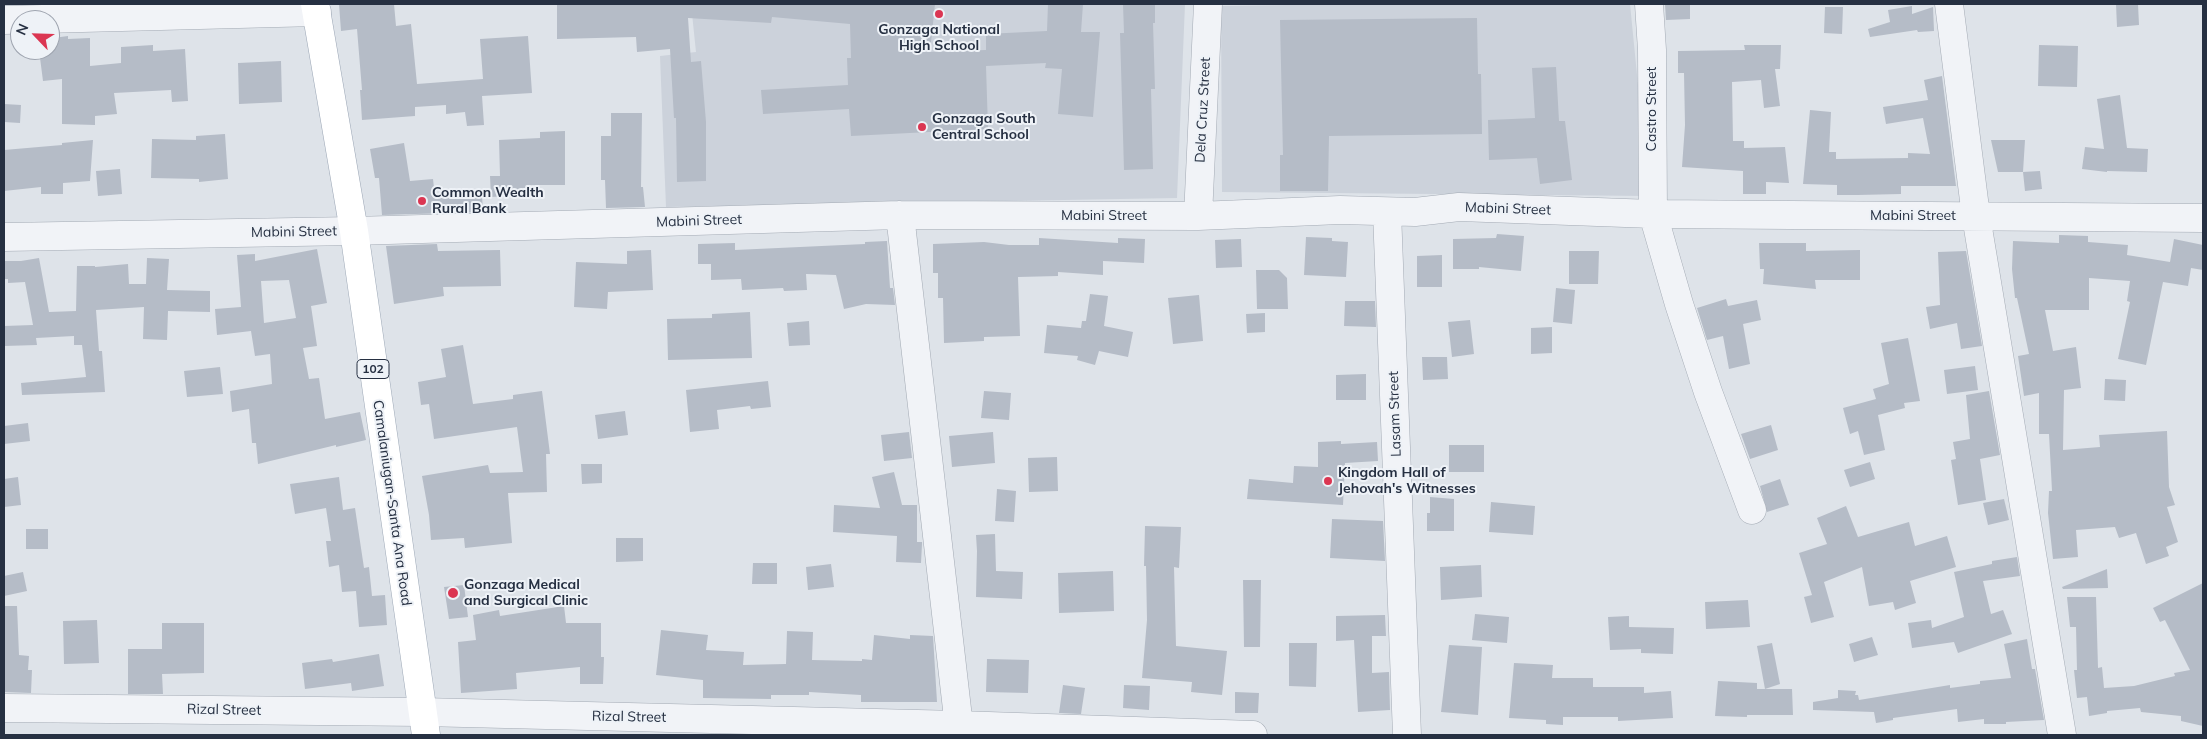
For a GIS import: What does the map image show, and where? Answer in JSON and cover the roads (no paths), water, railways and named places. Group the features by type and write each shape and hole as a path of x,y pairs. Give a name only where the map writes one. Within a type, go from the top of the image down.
{"main road":[{"name":"Camalaniugan-Santa Ana Road","path":"316,8 354,231 424,724"}],"street":[{"name":"Dela Cruz Street","path":"1198,216 1208,4"},
{"name":"Castro Street","path":"1649,4 1652,50 1653,214 1679,304 1708,392 1752,510"},
{"path":"1949,4 1976,216 2062,735"},
{"path":"4,20 316,8"},
{"name":"Mabini Street","path":"4,237 354,231 900,215 1198,216 1340,210 1387,212 1459,208 1653,214 2203,218"},
{"name":"Lasam Street","path":"1387,212 1407,735"},
{"path":"900,215 960,730"},
{"name":"Rizal Street","path":"4,708 424,724 1253,735"}],"place":[{"name":"Gonzaga National High School","path":"939,14"},
{"name":"Gonzaga South Central School","path":"922,127"},
{"name":"Common Wealth Rural Bank","path":"422,201"},
{"name":"Kingdom Hall of Jehovah's Witnesses","path":"1328,481"},
{"name":"Gonzaga Medical and Surgical Clinic","path":"453,593"}]}
